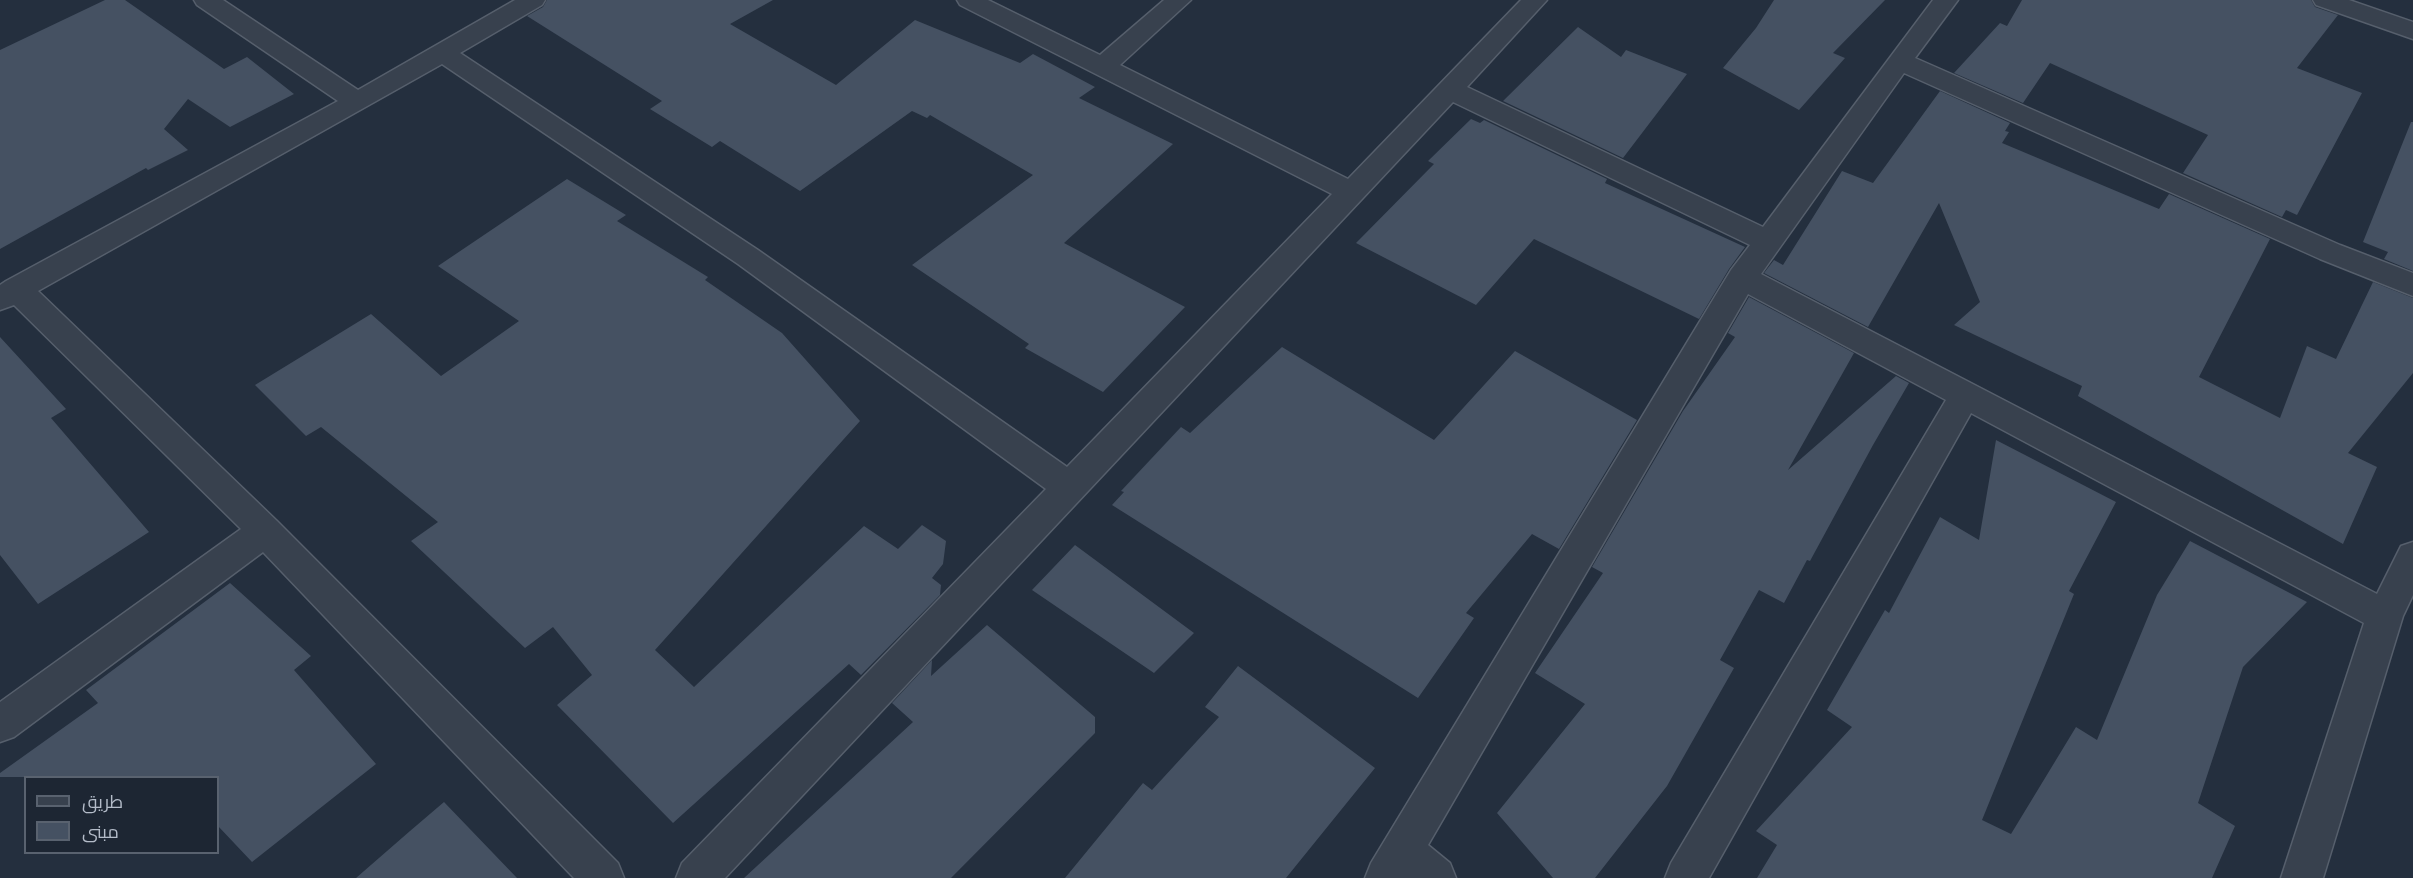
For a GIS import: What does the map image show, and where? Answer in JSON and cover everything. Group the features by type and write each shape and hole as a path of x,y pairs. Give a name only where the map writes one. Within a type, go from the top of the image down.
{"street":[{"path":"206,0 357,102"},
{"path":"533,0 357,102 8,294 265,531 603,878"},
{"path":"969,0 1353,193"},
{"path":"1102,67 1179,0"},
{"path":"697,878 1535,0"},
{"path":"1435,878 1395,864 1742,278 1899,61 1946,0"},
{"path":"2325,0 2413,31"},
{"path":"443,53 748,257 1071,488"},
{"path":"1899,61 2330,252 2413,285"},
{"path":"1450,90 1768,242"},
{"path":"1742,278 2385,616"},
{"path":"1686,878 1965,395"},
{"path":"0,724 265,531"},
{"path":"2302,878 2385,616 2413,557"}],"building":[{"path":"105,0 125,0 224,69 247,57 294,94 230,127 188,99 164,129 188,150 148,170 146,168 0,249 0,50"},
{"path":"547,0 773,0 730,24 836,85 915,20 1020,63 1033,54 1095,87 1079,98 1173,144 1064,243 1185,307 1103,392 1025,348 1029,344 912,265 1033,175 930,115 927,118 912,111 800,191 720,141 712,147 650,109 662,101 527,16 543,7"},
{"path":"1774,0 1885,0 1833,53 1845,58 1799,110 1723,68 1756,28"},
{"path":"2022,0 2311,0 2315,7 2338,15 2297,68 2362,93 2297,215 2286,210 2282,217 2183,173 2208,135 2050,63 2023,103 1954,73 2000,23 2007,26"},
{"path":"1578,27 1621,57 1626,50 1687,74 1623,158 1503,101"},
{"path":"1940,91 2010,123 2005,131 2009,132 2002,143 2159,209 2169,194 2270,239 2199,377 2280,418 2307,346 2336,359 2373,282 2413,298 2413,373 2348,453 2377,467 2343,544 2078,396 2082,386 1954,325 1980,302 1939,203 1868,327 1764,273 1774,260 1783,265 1842,171 1873,183"},
{"path":"1471,119 1480,123 1484,120 1607,179 1605,183 1745,247 1699,319 1534,239 1476,305 1356,243 1434,164 1428,161"},
{"path":"2411,122 2413,122 2413,271 2384,259 2388,252 2363,242"},
{"path":"567,179 626,215 617,221 708,277 705,280 782,333 860,421 655,650 694,687 864,526 898,549 922,525 946,541 943,564 932,578 941,585 940,595 861,675 849,664 673,823 557,705 592,675 553,627 525,648 411,541 438,522 321,427 306,436 255,385 371,314 441,376 519,321 438,266"},
{"path":"1749,297 1854,353 1788,470 1896,376 1909,383 1810,561 1807,560 1784,603 1759,590 1720,660 1734,668 1667,786 1595,878 1553,878 1497,813 1585,704 1535,673 1603,573 1592,567 1683,411 1735,337 1728,333"},
{"path":"0,337 66,409 51,418 149,532 38,604 0,555"},
{"path":"1282,347 1434,440 1515,351 1637,420 1559,549 1532,534 1466,613 1474,618 1418,698 1112,505 1124,492 1121,491 1181,427 1190,433"},
{"path":"1996,440 2116,502 2069,591 2074,594 1982,820 2011,834 2076,727 2097,740 2157,595 2190,541 2307,602 2243,667 2198,803 2235,826 2212,878 1757,878 1777,845 1756,831 1852,727 1827,710 1885,610 1889,613 1940,517 1979,540"},
{"path":"1075,545 1194,633 1154,673 1032,590"},
{"path":"230,583 311,656 294,670 376,764 252,862 219,827 219,776 0,777 0,773 98,703 86,690"},
{"path":"987,625 1095,717 1095,733 951,878 744,878 913,722 892,703 932,660 931,676"},
{"path":"1238,666 1375,768 1286,878 1065,878 1143,783 1152,790 1219,717 1205,707"},
{"path":"444,802 517,878 356,878 410,831"}]}
